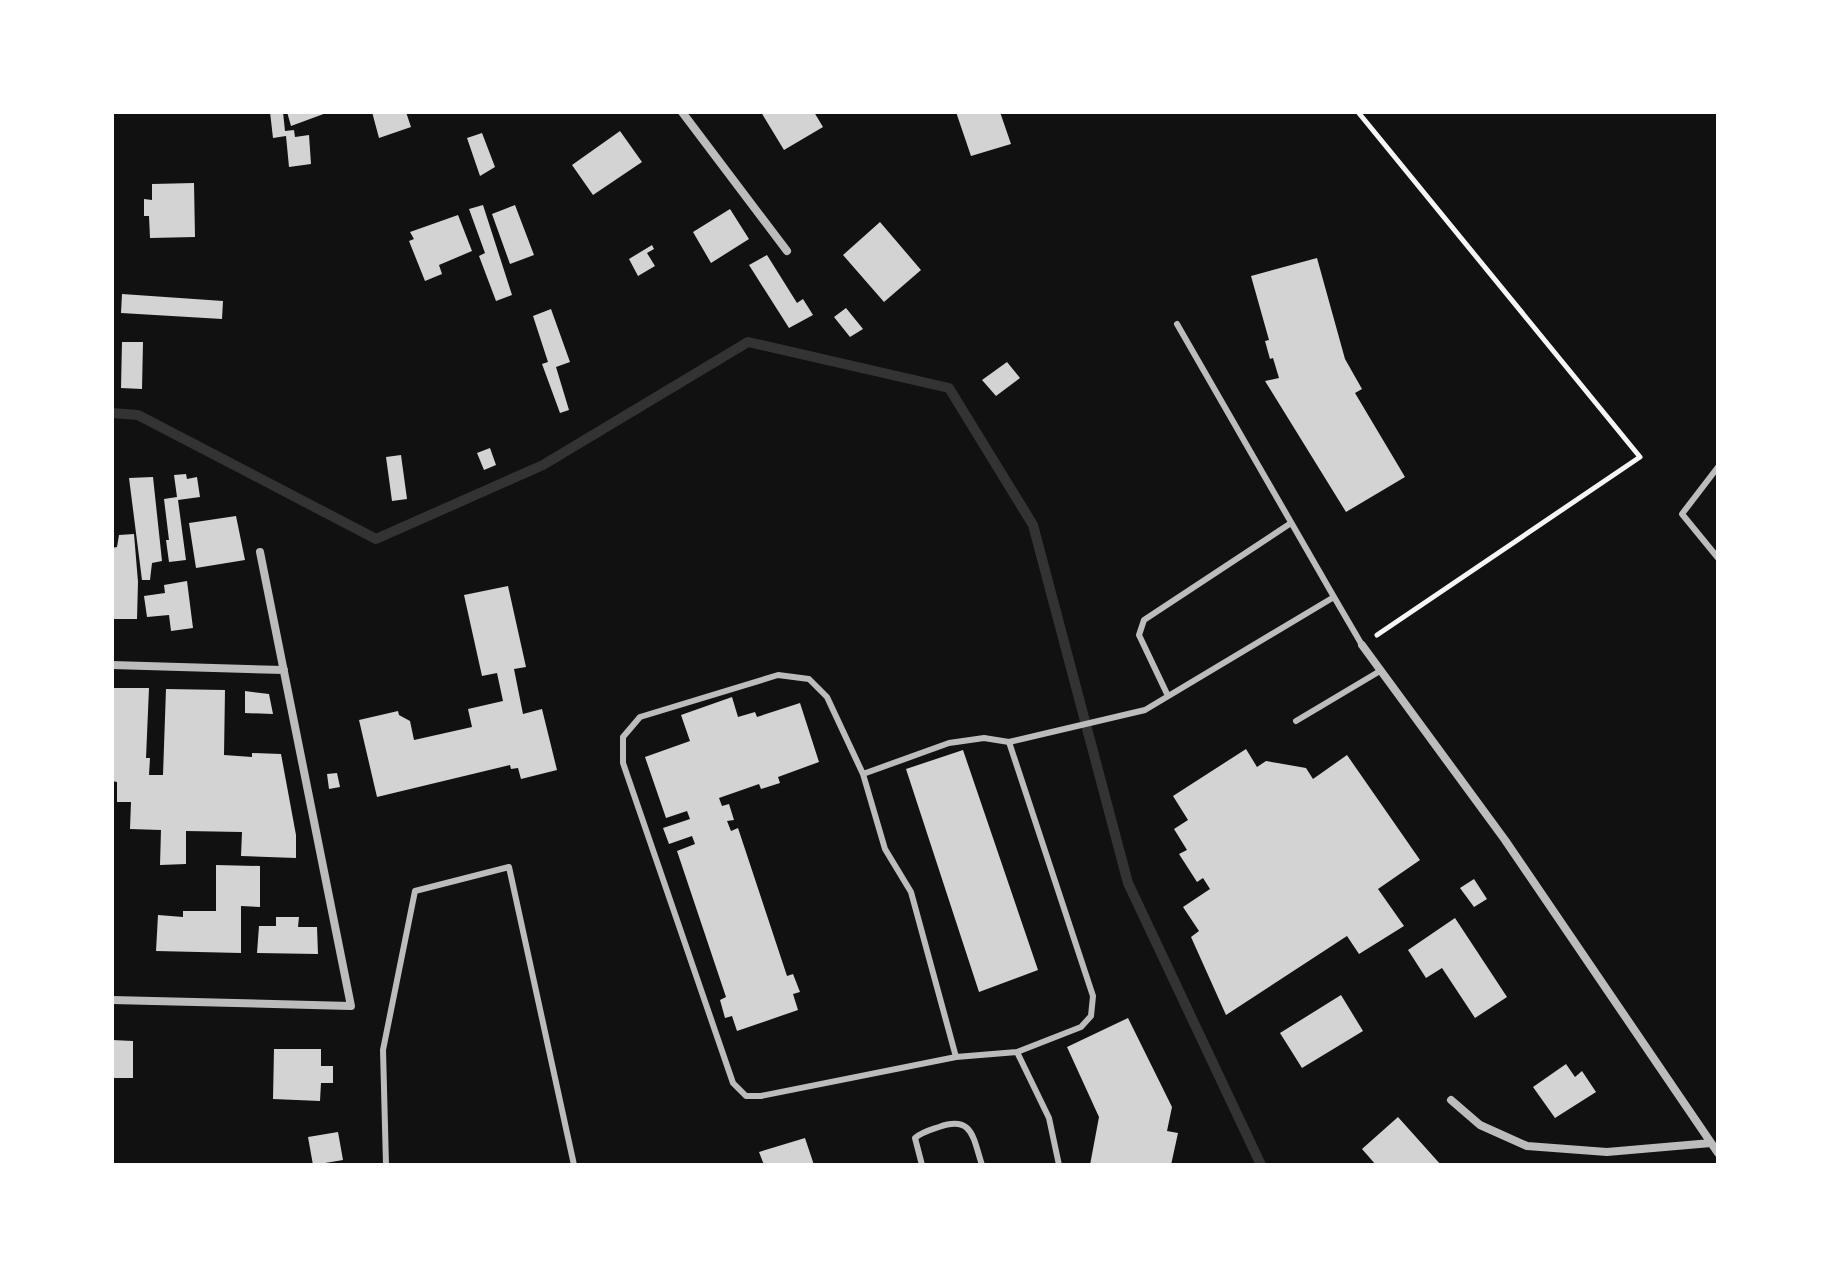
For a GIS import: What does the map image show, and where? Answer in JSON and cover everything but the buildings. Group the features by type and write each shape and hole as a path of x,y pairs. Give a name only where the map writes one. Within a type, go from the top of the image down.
{"street":[{"path":"682,112 787,251"},
{"path":"112,1000 351,1006 260,552"},
{"path":"1362,645 1505,840 1718,1153"},
{"path":"112,665 284,670"},
{"path":"1451,1100 1480,1125 1527,1146 1607,1152 1711,1143"}],"lane":[{"path":"1177,324 1362,645"},
{"path":"1718,467 1682,514 1718,558"},
{"path":"1168,696 1139,635 1144,620 1291,523"},
{"path":"863,774 949,743 984,738 1009,742 1145,710 1334,597"},
{"path":"1296,721 1380,671"},
{"path":"956,1057 911,892 885,849 863,774 827,697 809,679 778,675 656,712 640,717 623,737 623,763 733,1083 746,1096 761,1096 956,1057 1017,1052 1081,1027 1091,1016 1093,996 1009,742"},
{"path":"386,1165 383,1050 415,891 509,867 574,1165"},
{"path":"1017,1052 1049,1118 1059,1165"},
{"path":"922,1165 915,1138 953,1122 965,1125 972,1132 982,1165"}],"path":[{"path":"1358,112 1640,457 1362,645"}],"waterway":[{"path":"112,413 138,415 376,539 543,465 748,342 949,388 1033,525 1128,883 1261,1165"}]}
